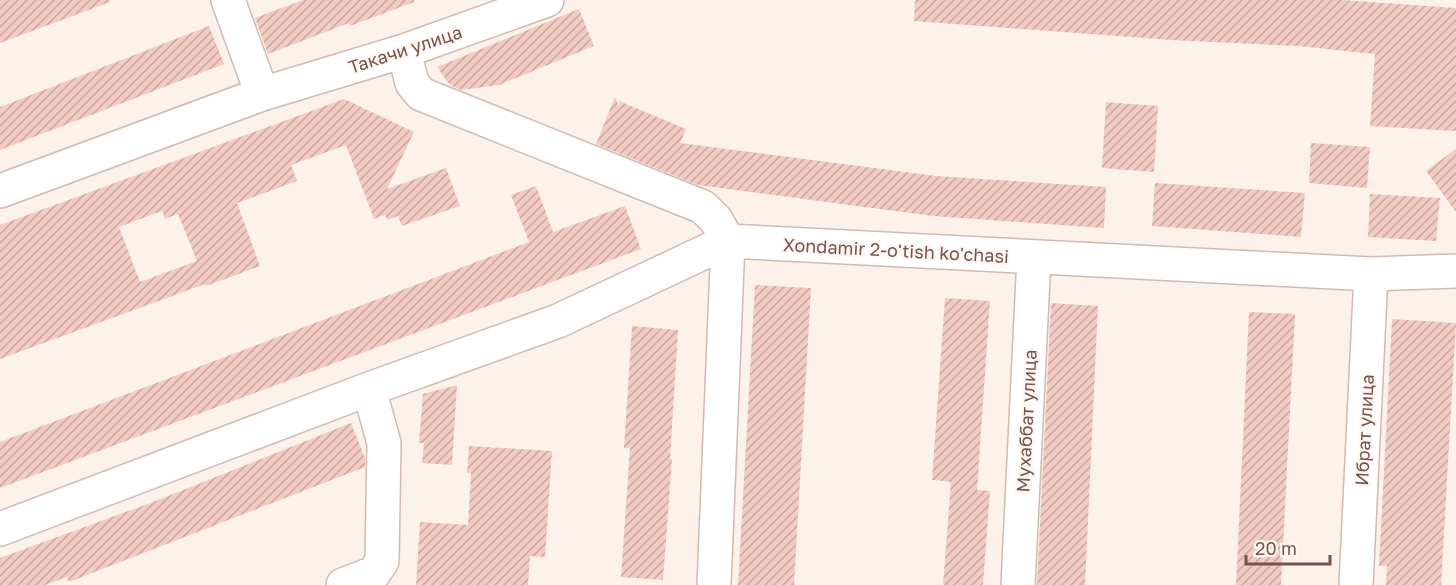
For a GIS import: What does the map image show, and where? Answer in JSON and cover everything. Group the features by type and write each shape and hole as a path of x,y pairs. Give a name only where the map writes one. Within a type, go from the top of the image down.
{"street":[{"path":"228,0 262,94"},
{"name":"Такачи улица","path":"0,191 262,94 404,51 547,0"},
{"path":"404,51 412,82 421,94 703,207 716,220 729,241 714,585"},
{"path":"0,529 369,389 558,321 729,241"},
{"name":"Xondamir 2-o'tish ko'chasi","path":"729,241 1371,274 1456,271"},
{"name":"Мухаббат улица","path":"1018,585 1034,257"},
{"name":"Ибрат улица","path":"1356,585 1371,274"},
{"path":"343,585 374,573 382,561 384,443 369,389"}],"building":[{"path":"0,0 110,0 110,2 0,43"},
{"path":"303,0 414,0 414,2 350,26 349,23 268,54 255,18"},
{"path":"915,0 1341,0 1456,8 1456,131 1370,126 1375,54 1298,46 1171,40 914,21"},
{"path":"579,9 594,46 499,85 461,90 450,85 437,67"},
{"path":"209,26 224,64 0,150 0,107"},
{"path":"615,97 619,107 619,101 686,129 680,143 936,176 1106,187 1104,228 933,216 698,185 596,144"},
{"path":"344,99 414,132 387,189 446,168 460,206 402,226 398,216 387,220 385,215 374,219 346,145 291,165 297,181 237,203 260,266 0,359 0,225","holes":["162,211 165,219 178,214 197,261 140,282 119,227"]},
{"path":"1106,102 1158,106 1154,172 1102,168"},
{"path":"1311,143 1370,147 1367,188 1309,183"},
{"path":"1456,149 1456,212 1426,171"},
{"path":"1155,183 1305,193 1301,237 1152,226"},
{"path":"536,186 553,232 625,206 641,249 0,488 0,442 529,242 511,195"},
{"path":"1370,194 1440,198 1436,241 1368,237"},
{"path":"755,285 811,288 794,585 738,585"},
{"path":"945,298 990,301 977,490 990,491 983,585 943,585 951,482 932,480"},
{"path":"1051,303 1098,306 1085,585 1037,585"},
{"path":"1249,312 1295,314 1281,585 1236,585"},
{"path":"1392,319 1456,323 1441,585 1386,585 1387,566 1379,566"},
{"path":"632,326 678,330 663,580 621,577 630,448 624,448"},
{"path":"457,385 452,465 422,463 424,443 419,443 423,394"},
{"path":"351,423 365,458 365,467 69,582 67,577 45,585 0,585 0,558 153,502"},
{"path":"469,446 552,451 545,557 530,556 528,585 416,585 420,522 468,525 471,473 467,473"}]}
